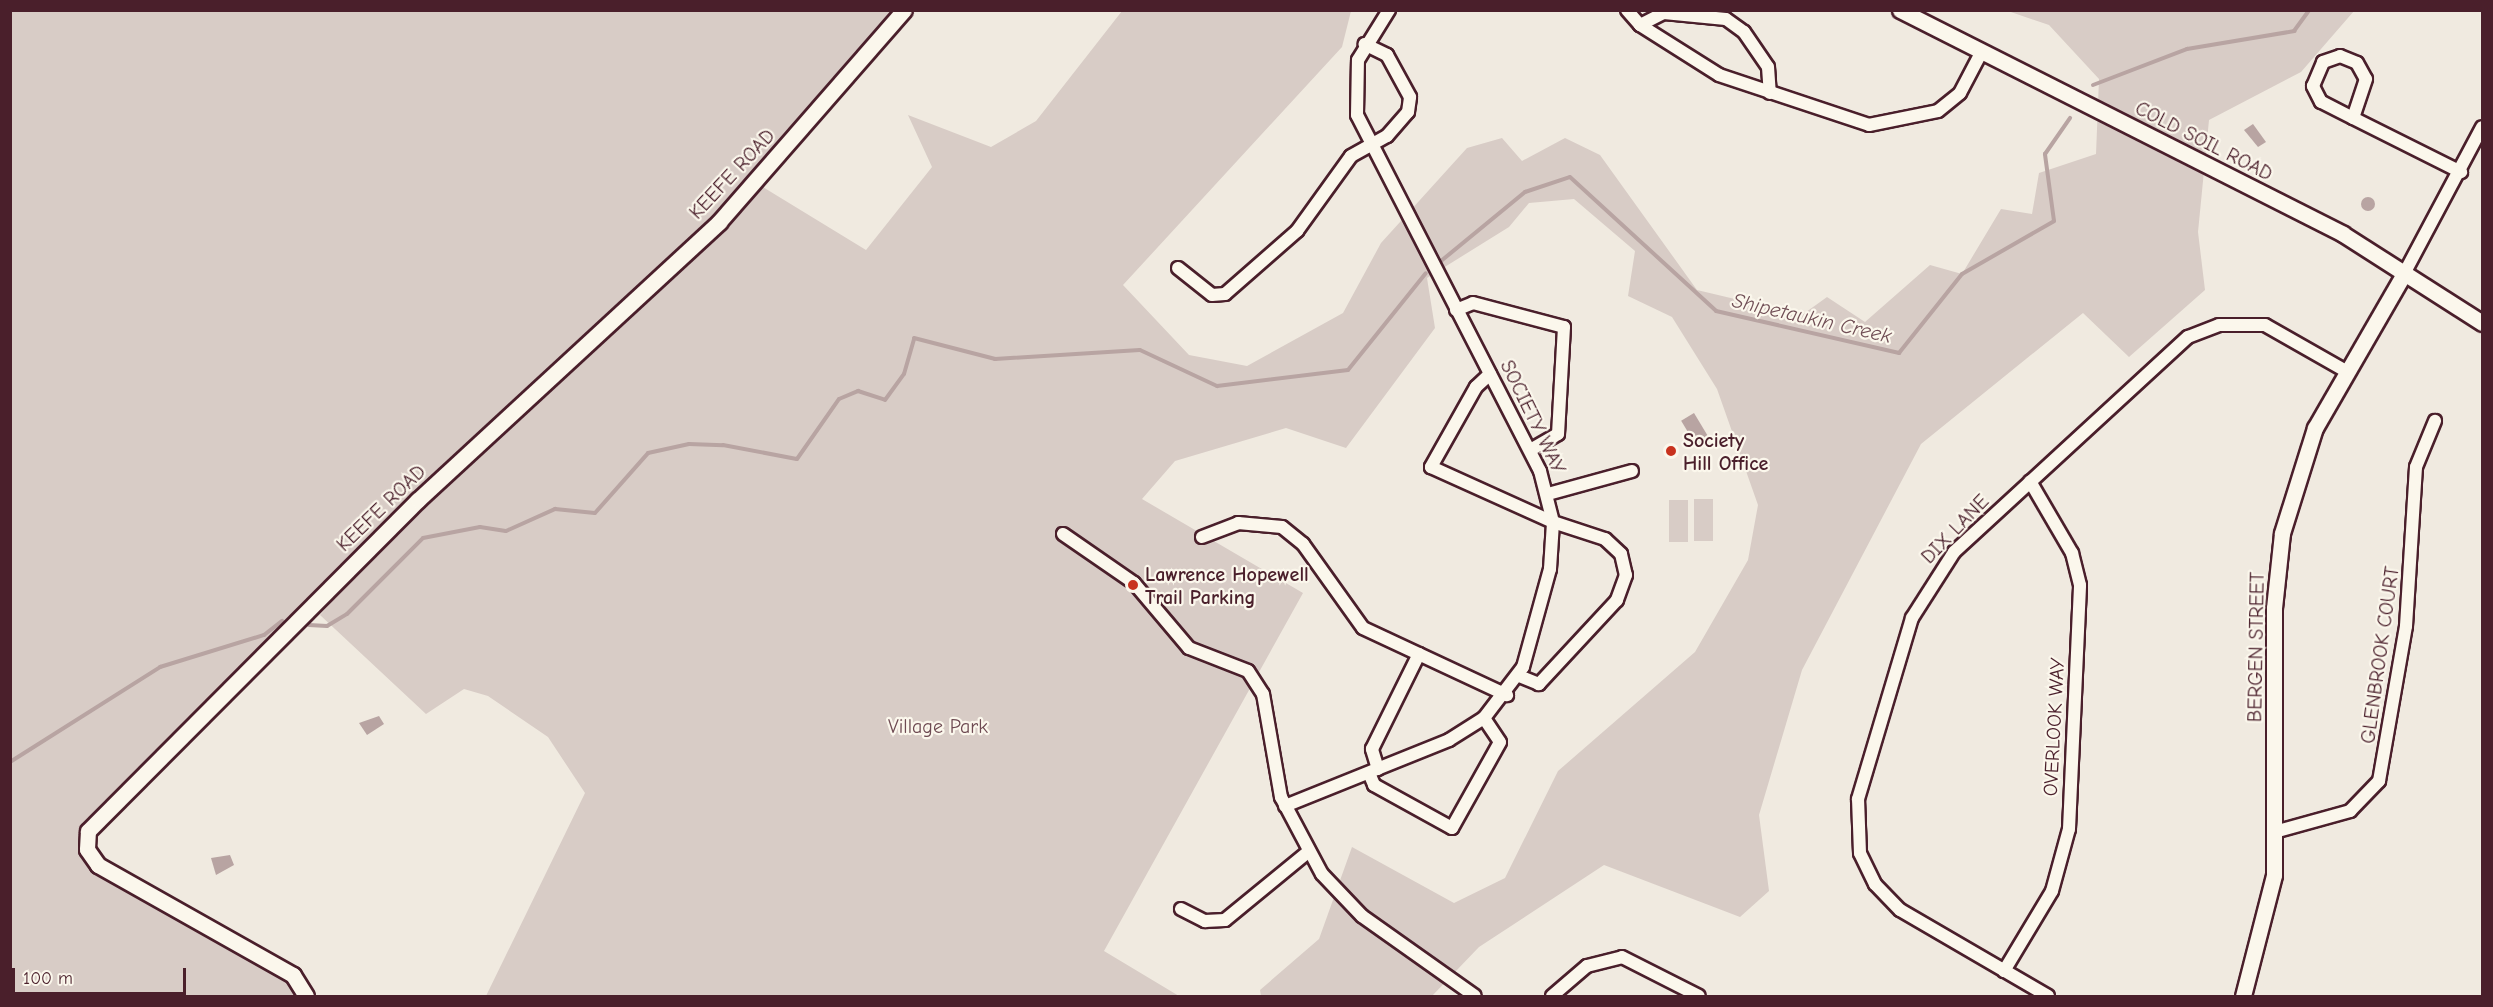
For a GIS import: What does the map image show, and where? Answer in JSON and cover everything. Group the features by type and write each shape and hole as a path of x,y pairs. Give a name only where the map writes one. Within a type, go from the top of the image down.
{"street":[{"name":"KEEFE ROAD","path":"306,996 293,975 98,865 87,849 88,831 418,500 719,222 904,10"},
{"name":"SOCIETY WAY","path":"1285,806 1449,740 1484,718 1506,695 1519,676 1544,601 1553,522 1548,494 1530,450 1369,146 1354,97 1364,44 1389,10"},
{"path":"1627,10 1640,25 1719,75 1852,122 1894,123 1925,117 1949,104 1981,53"},
{"name":"COLD SOIL ROAD","path":"1900,10 2339,233 2405,272 2482,323"},
{"path":"1640,25 1664,13 1726,19 1744,32 1768,67 1770,93"},
{"path":"1178,268 1212,295 1225,294 1297,231 1351,156 1387,136 1411,105 1387,56 1364,44"},
{"path":"2353,118 2366,89 2363,70 2349,58 2331,58 2314,77 2316,94 2353,118 2461,172"},
{"name":"BERGEN STREET","path":"2243,996 2267,916 2278,831 2274,608 2279,555 2303,459 2346,370 2461,172 2482,127"},
{"path":"1456,310 1473,303 1564,327 1558,434 1530,450"},
{"name":"DIX LANE","path":"2048,996 1886,898 1860,853 1856,815 1907,630 1923,595 1954,552 2176,346 2202,330 2234,322 2265,325 2346,370"},
{"path":"1490,374 1476,387 1431,467 1553,522 1614,545 1625,563 1625,585 1539,684 1519,676"},
{"name":"GLENBROOK COURT","path":"2278,831 2350,811 2379,781 2406,626 2416,467 2435,422"},
{"path":"1548,494 1632,471"},
{"name":"OVERLOOK WAY","path":"2004,971 2052,891 2069,830 2080,585 2072,554 2030,481"},
{"path":"1202,537 1238,523 1282,527 1303,544 1354,620 1506,695"},
{"path":"1063,534 1134,583 1189,648 1236,663 1256,680 1285,806 1308,852 1362,916 1475,996"},
{"path":"1419,654 1372,749 1374,785 1452,828 1500,742 1484,718"},
{"path":"1181,909 1205,921 1225,920 1308,852"},
{"path":"1552,996 1587,966 1622,957 1699,996"}],"green space":[{"name":"Village Park","path":"10,11 903,11 758,184 866,250 932,167 908,115 991,147 1036,121 1122,11 1351,11 1342,47 1123,285 1189,355 1247,366 1343,313 1381,243 1467,148 1502,138 1522,161 1565,138 1600,155 1697,290 1802,315 1827,297 1865,322 1930,265 1962,274 2001,209 2032,214 2039,173 2096,154 2099,79 2049,25 2008,11 2354,11 2301,72 2209,120 2198,232 2205,290 2129,357 2083,313 1921,444 1802,670 1759,815 1769,891 1740,917 1604,865 1479,947 1432,996 1261,996 1260,990 1319,939 1352,847 1454,903 1505,878 1558,771 1695,652 1748,560 1758,505 1717,389 1672,317 1628,296 1635,251 1574,199 1529,203 1509,227 1427,278 1435,328 1346,448 1286,428 1175,461 1142,499 1303,593 1104,951 1179,996 486,996 585,793 548,737 488,696 464,689 426,714 320,615 423,500 96,816 84,852 290,977 302,996 11,996"},
{"path":"1694,499 1713,499 1713,541 1694,541"},
{"path":"1669,500 1688,500 1688,542 1669,542"}],"shaded area":[{"path":"2253,124 2266,142 2258,147 2244,130"},
{"path":"2365,197 2371,197 2375,204 2371,211 2365,211 2361,207 2361,201"},
{"path":"1694,413 1710,440 1697,447 1681,421"},
{"path":"379,716 384,724 367,735 359,723"},
{"path":"230,855 234,865 216,875 211,858"}],"waterway":[{"name":"Shipetaukin Creek","path":"2093,85 2187,49 2294,31 2309,10"},
{"name":"Shipetaukin Creek","path":"1441,261 1525,192 1570,177 1716,311 1899,353 1962,274 2054,221 2045,154 2070,118"},
{"name":"Shipetaukin Creek","path":"309,625 327,626 347,614 423,538 480,527 506,531 555,509 595,513 648,453 689,444 723,445 797,459 839,399 858,391 885,400 904,374 914,338 995,359 1140,350 1217,386 1348,370 1426,273"},
{"name":"Shipetaukin Creek","path":"10,762 160,667 264,635 282,621"}],"place":[{"name":"Society Hill Office","path":"1671,451"},
{"name":"Lawrence Hopewell Trail Parking","path":"1133,585"}]}
